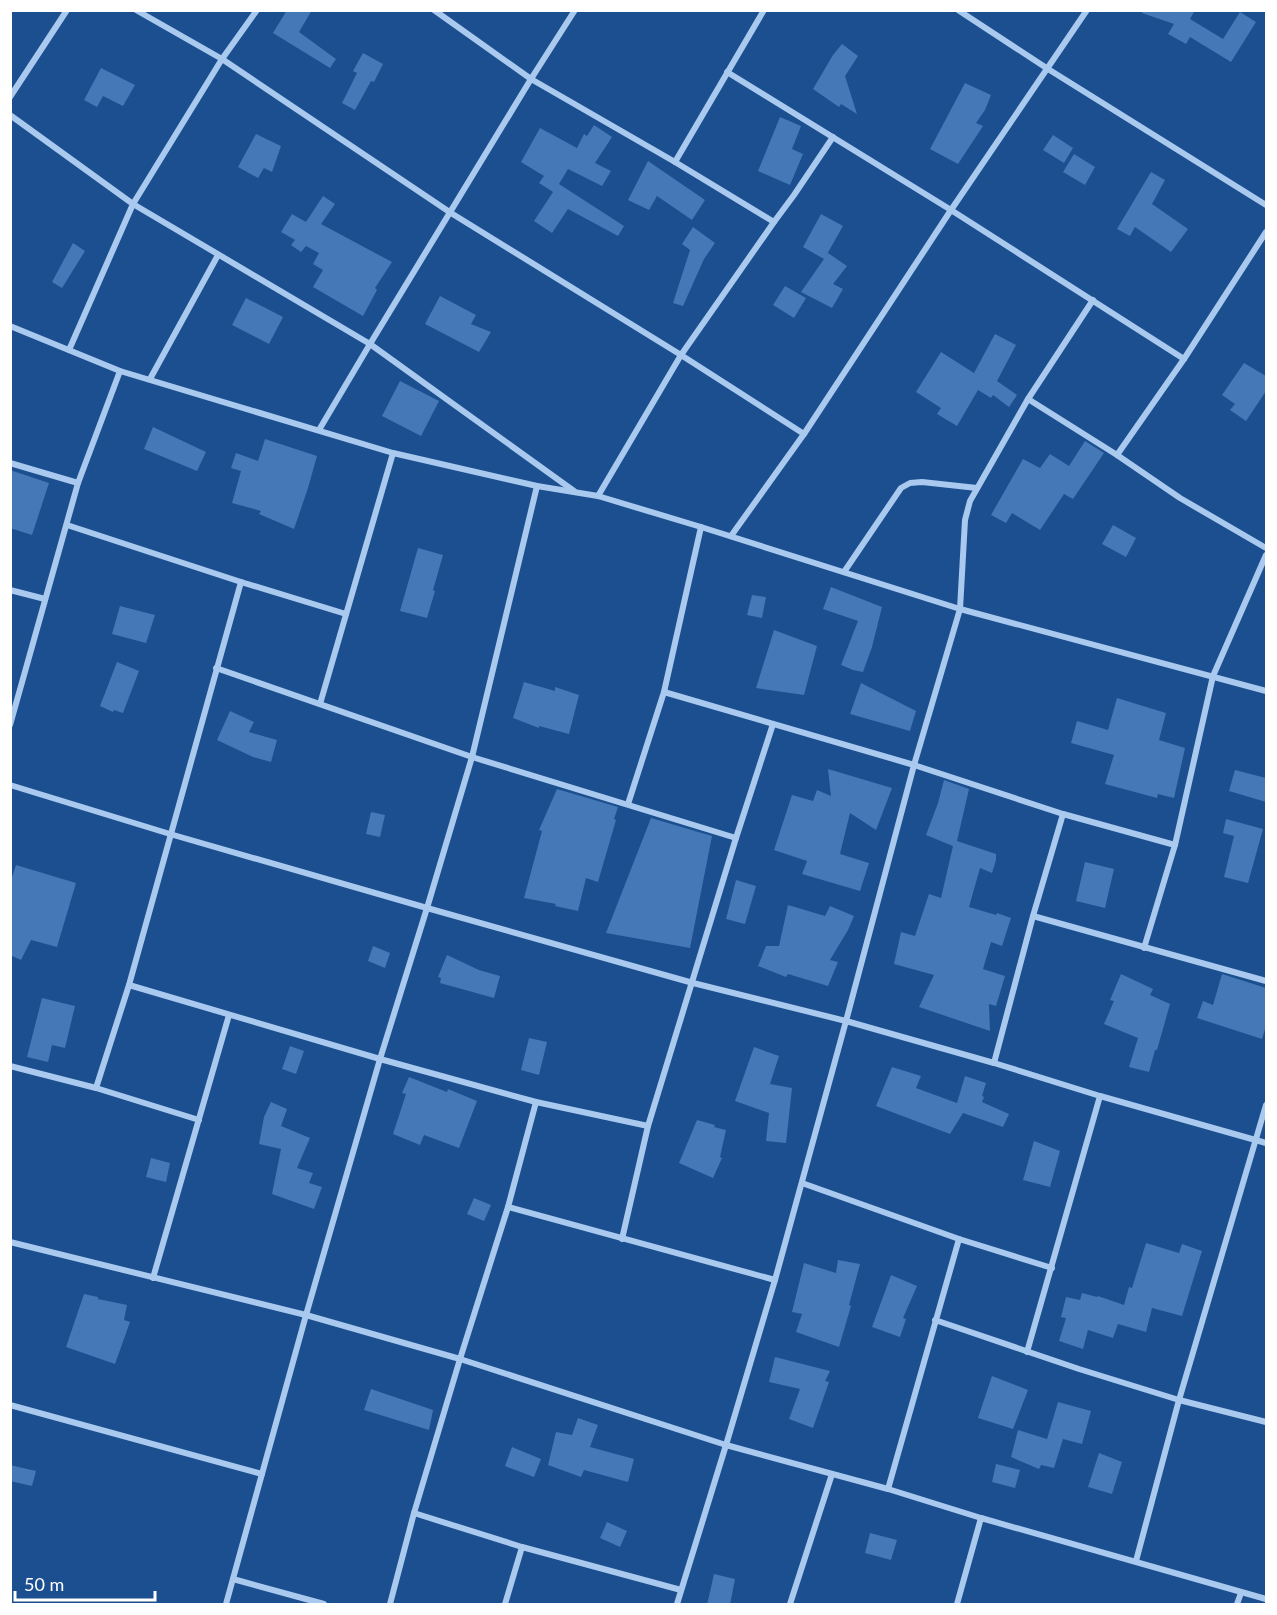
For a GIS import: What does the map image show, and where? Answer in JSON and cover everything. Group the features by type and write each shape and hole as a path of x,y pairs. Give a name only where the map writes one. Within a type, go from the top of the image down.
{"street":[{"path":"10,97 67,10"},
{"path":"136,10 222,59 451,213 804,434"},
{"path":"69,350 133,204 222,59 257,10"},
{"path":"434,10 531,79 774,222"},
{"path":"319,430 575,10"},
{"path":"675,162 764,10"},
{"path":"958,10 1266,205"},
{"path":"731,536 804,434 951,210 1087,10"},
{"path":"727,72 951,210 1184,359"},
{"path":"10,114 133,204 370,344 577,493"},
{"path":"598,496 681,355 833,137"},
{"path":"1117,455 1184,359 1266,232"},
{"path":"150,379 218,255"},
{"path":"677,1605 775,1280 914,765 960,609 966,520 970,501 1028,399 1093,300"},
{"path":"10,327 120,371 393,453 537,486 598,496 960,609 1266,691"},
{"path":"10,725 78,483 120,371"},
{"path":"1028,399 1180,498 1266,548"},
{"path":"320,704 393,453"},
{"path":"10,462 78,483"},
{"path":"844,572 901,488 910,483 922,482 977,488"},
{"path":"226,1605 306,1314 380,1059 472,757 537,486"},
{"path":"67,525 346,614"},
{"path":"628,804 664,692 701,527"},
{"path":"1144,948 1175,845 1213,676 1266,555"},
{"path":"96,1088 129,985 241,582"},
{"path":"10,590 45,599"},
{"path":"216,668 472,757 736,838"},
{"path":"664,692 914,765 1063,814 1175,845"},
{"path":"622,1239 648,1126 773,724"},
{"path":"10,785 427,908 693,983 994,1063 1266,1143"},
{"path":"994,1063 1063,814"},
{"path":"1033,916 1266,981"},
{"path":"129,985 536,1102 648,1126"},
{"path":"153,1278 228,1015"},
{"path":"10,1066 96,1088 199,1120"},
{"path":"1027,1352 1100,1096"},
{"path":"390,1605 414,1513 508,1208 536,1102"},
{"path":"1136,1561 1179,1400 1266,1105"},
{"path":"802,1184 958,1239 1052,1268"},
{"path":"508,1208 775,1280"},
{"path":"888,1489 958,1239"},
{"path":"10,1242 306,1314 460,1359 726,1445 888,1489 981,1518 1266,1599"},
{"path":"935,1320 1179,1400 1266,1422"},
{"path":"10,1405 262,1474"},
{"path":"790,1605 831,1474"},
{"path":"414,1513 522,1547 681,1590"},
{"path":"957,1605 981,1518"},
{"path":"505,1605 522,1547"},
{"path":"233,1579 324,1605"},
{"path":"1237,1605 1241,1593"}],"building":[{"path":"287,10 312,10 299,32 336,59 330,68 273,33"},
{"path":"1142,10 1195,10 1190,19 1223,39 1240,12 1256,22 1231,62 1190,37 1186,44 1168,34 1174,24 1142,13"},
{"path":"842,44 858,56 845,76 857,114 841,104 839,107 813,89"},
{"path":"363,53 383,64 355,110 342,103 357,73 353,71"},
{"path":"101,68 135,85 123,106 103,96 97,107 84,100"},
{"path":"965,83 991,95 976,123 983,126 958,164 930,149"},
{"path":"780,117 801,126 792,149 803,154 790,185 758,171"},
{"path":"594,125 612,137 595,163 611,171 602,186 568,169 559,184 624,226 618,236 568,209 552,233 534,221 553,192 539,183 544,176 521,162 540,128 577,148 584,134 587,136"},
{"path":"256,134 281,146 272,172 264,168 258,178 238,167"},
{"path":"1053,135 1073,148 1064,163 1043,150"},
{"path":"1074,154 1095,167 1085,185 1063,172"},
{"path":"648,161 705,200 692,220 657,196 649,210 628,200"},
{"path":"1151,172 1165,180 1152,204 1188,229 1171,252 1135,227 1130,236 1117,229"},
{"path":"323,196 335,204 321,224 392,262 375,288 377,290 363,316 313,287 323,270 313,264 319,253 306,246 301,252 291,245 295,240 281,232 292,214 306,222"},
{"path":"821,214 843,226 826,256 828,253 847,266 833,284 843,289 832,308 801,292 824,259 803,247"},
{"path":"693,227 715,243 704,259 683,306 673,303 690,250 682,244"},
{"path":"73,243 85,251 62,288 52,282"},
{"path":"785,286 806,298 794,318 773,305"},
{"path":"440,296 476,315 471,324 491,332 479,352 425,324"},
{"path":"246,298 283,317 269,344 232,325"},
{"path":"995,334 1016,345 997,381 1017,395 1009,407 993,395 991,398 978,390 957,426 937,414 941,408 916,392 941,352 974,373"},
{"path":"1244,363 1266,376 1266,391 1246,421 1230,410 1235,404 1222,395"},
{"path":"400,381 439,401 421,436 382,416"},
{"path":"153,427 206,452 197,471 144,449"},
{"path":"265,439 317,456 294,529 259,514 261,511 232,503 241,471 231,468 236,453 258,461"},
{"path":"1085,441 1104,453 1073,499 1064,494 1040,530 1012,513 1006,523 991,515 1023,459 1040,468 1050,454 1069,466"},
{"path":"10,470 49,483 32,535 10,528"},
{"path":"1113,525 1136,538 1126,557 1102,544"},
{"path":"418,548 443,555 427,618 400,611"},
{"path":"831,587 882,607 863,672 841,665 858,621 823,609"},
{"path":"752,595 766,597 762,618 747,615"},
{"path":"120,606 155,615 146,643 112,634"},
{"path":"774,630 817,646 804,695 756,688"},
{"path":"117,662 139,671 123,713 114,710 113,712 100,706"},
{"path":"524,682 555,691 555,687 579,695 569,734 539,726 539,728 513,718"},
{"path":"861,683 916,711 910,731 850,714"},
{"path":"1117,698 1166,713 1159,740 1185,748 1174,798 1158,794 1157,798 1105,784 1114,755 1071,743 1077,721 1108,730"},
{"path":"230,711 254,722 249,732 277,740 271,762 253,757 217,740"},
{"path":"828,769 892,788 876,830 850,813 840,854 869,863 860,891 802,874 807,861 774,850 792,795 813,801 817,790 831,796"},
{"path":"1235,770 1266,778 1266,802 1229,791"},
{"path":"944,780 969,789 957,841 996,854 992,873 980,868 969,907 1011,918 1002,946 991,942 983,969 1005,976 996,1006 989,1004 990,1031 919,1007 934,975 894,964 901,932 915,936 929,894 941,898 953,846 926,835"},
{"path":"557,789 618,807 598,882 586,878 578,911 524,898 542,831 539,830"},
{"path":"371,812 385,815 380,837 366,834"},
{"path":"651,818 712,836 690,948 606,933"},
{"path":"1226,819 1263,829 1248,883 1224,877 1234,836 1223,833"},
{"path":"1085,862 1114,869 1105,908 1076,901"},
{"path":"16,865 76,883 57,947 31,940 21,960 10,955 10,883"},
{"path":"736,880 756,886 745,924 726,919"},
{"path":"788,905 825,916 830,906 854,916 830,960 838,962 828,986 788,974 786,977 758,966 766,946 779,946"},
{"path":"373,946 390,953 385,968 368,961"},
{"path":"447,955 479,970 500,976 494,998 440,983 441,978 438,977"},
{"path":"1121,974 1153,989 1150,995 1170,1004 1149,1072 1129,1067 1138,1038 1104,1024 1114,1001 1110,1000"},
{"path":"1222,974 1266,988 1266,1026 1262,1039 1197,1018 1203,1001 1213,1005"},
{"path":"42,998 75,1006 65,1048 52,1045 48,1062 27,1057"},
{"path":"529,1038 547,1042 539,1075 521,1070"},
{"path":"290,1046 304,1051 296,1074 282,1069"},
{"path":"754,1047 779,1056 770,1084 792,1088 786,1143 766,1141 769,1113 735,1101"},
{"path":"892,1067 921,1076 916,1088 957,1103 965,1076 986,1083 982,1102 1009,1114 1003,1127 963,1113 950,1134 876,1106"},
{"path":"409,1077 477,1101 459,1148 424,1135 420,1145 393,1134 406,1094 402,1093"},
{"path":"271,1102 287,1109 281,1126 310,1138 297,1168 313,1173 309,1183 322,1187 314,1209 272,1194 281,1149 259,1144 264,1117"},
{"path":"697,1120 726,1130 720,1157 722,1158 713,1178 679,1163"},
{"path":"1034,1141 1060,1151 1050,1187 1023,1180"},
{"path":"151,1158 170,1163 166,1182 146,1177"},
{"path":"474,1198 491,1205 484,1221 467,1214"},
{"path":"1146,1243 1179,1253 1182,1244 1202,1251 1182,1316 1152,1308 1146,1332 1118,1324 1113,1338 1088,1330 1083,1349 1059,1341 1066,1318 1061,1317 1066,1297 1080,1300 1082,1293 1124,1305 1129,1287 1132,1288"},
{"path":"838,1260 860,1264 839,1347 796,1332 802,1314 792,1312 804,1263 836,1273"},
{"path":"891,1275 917,1286 903,1318 906,1319 900,1337 872,1327"},
{"path":"84,1294 127,1305 124,1320 130,1322 115,1364 66,1347"},
{"path":"775,1357 830,1371 825,1381 829,1382 813,1428 789,1419 800,1389 769,1382"},
{"path":"992,1376 1028,1390 1013,1429 978,1418"},
{"path":"371,1389 433,1410 429,1430 364,1410"},
{"path":"1058,1402 1091,1411 1082,1444 1063,1439 1054,1468 1041,1465 1039,1469 1011,1457 1018,1430 1047,1439"},
{"path":"578,1418 598,1425 590,1447 634,1459 628,1482 584,1470 581,1477 548,1465 556,1432 572,1435"},
{"path":"512,1447 541,1459 534,1477 505,1466"},
{"path":"1099,1453 1122,1462 1112,1494 1088,1487"},
{"path":"996,1464 1020,1470 1015,1488 992,1482"},
{"path":"10,1465 36,1471 32,1486 10,1481"},
{"path":"607,1522 627,1531 620,1547 600,1538"},
{"path":"870,1533 897,1540 891,1560 865,1553"},
{"path":"714,1574 735,1579 730,1605 707,1605"}]}
